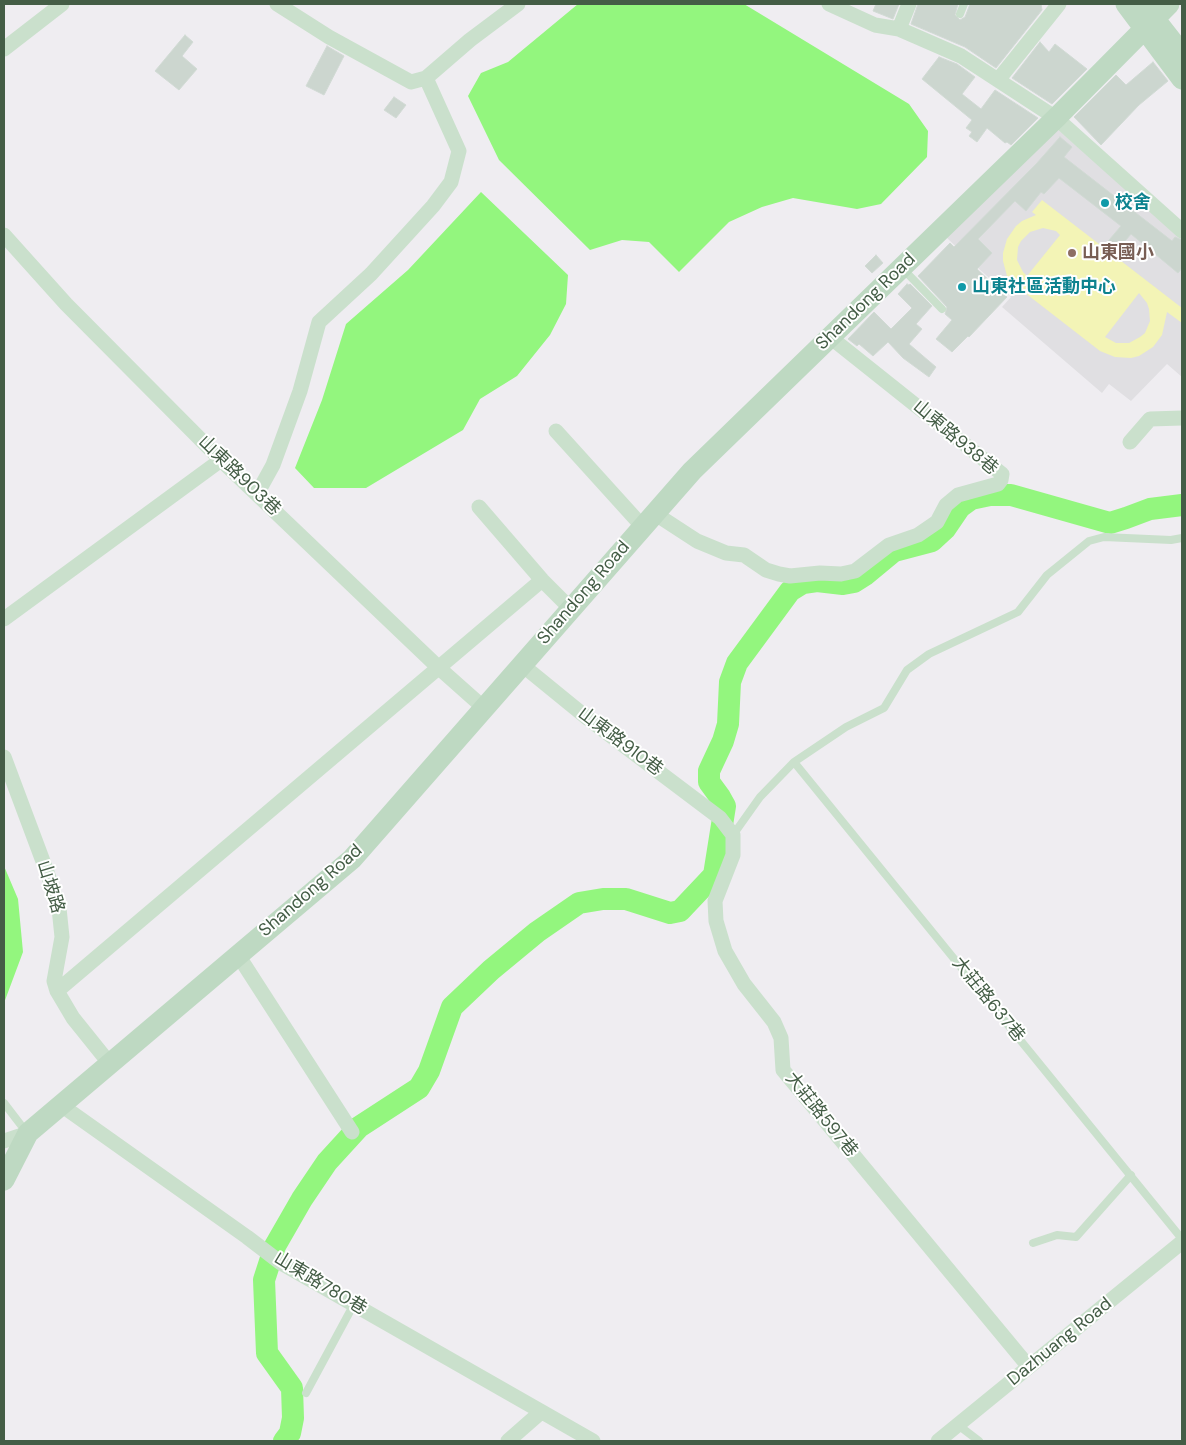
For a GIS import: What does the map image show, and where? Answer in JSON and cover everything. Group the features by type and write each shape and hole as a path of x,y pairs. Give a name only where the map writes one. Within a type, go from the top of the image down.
{"street":[{"path":"4,49 62,4"},
{"path":"277,4 329,37 411,82 426,78 470,40 518,4"},
{"path":"899,29 909,4"},
{"path":"998,80 1059,4"},
{"path":"1126,4 1147,17 1182,54"},
{"name":"Shandong Road","path":"4,1180 28,1133 352,858 692,471 1056,118 1147,17 1169,4"},
{"path":"838,6 875,25 899,29 961,56 998,80 1056,118 1182,231"},
{"path":"1147,17 1182,80"},
{"path":"257,494 273,465 290,419 300,391 319,322 371,274 433,206 451,182 459,151 426,78"},
{"name":"山東路903巷","path":"4,235 66,304 221,460 439,668 484,708"},
{"name":"山東路938巷","path":"648,520 726,553 744,555 766,570 779,574 790,576 820,573 841,574 855,571 888,545 918,535 937,522 946,506 958,495 998,484 1002,474 830,337"},
{"path":"1130,442 1150,419 1182,418"},
{"path":"556,431 648,520"},
{"path":"4,619 221,460"},
{"path":"479,507 542,580 570,608"},
{"path":"57,991 542,580"},
{"name":"山東路910巷","path":"521,664 586,718 726,826"},
{"name":"山坡路","path":"4,757 59,908 62,937 54,981 57,991 73,1018 110,1064"},
{"name":"大莊路597巷","path":"726,826 733,855 715,900 716,921 725,952 744,984 774,1022 781,1038 783,1070 1029,1367"},
{"path":"238,955 352,1132"},
{"name":"山東路780巷","path":"61,1105 248,1237 280,1263 593,1441"},
{"path":"4,1140 28,1133"},
{"name":"Dazhuang Road","path":"938,1441 1182,1240"},
{"path":"508,1441 541,1412"}],"lane":[{"path":"960,14 964,4"},
{"path":"901,267 942,308"},
{"path":"726,826 760,797 794,762 846,727 884,708 907,670 929,654 1018,612 1047,575 1089,541 1104,537 1170,540 1182,538"},
{"name":"大莊路637巷","path":"794,762 1182,1240"},
{"path":"4,1103 28,1133"},
{"path":"1033,1243 1057,1235 1076,1237 1131,1175"},
{"path":"306,1393 354,1304"},
{"path":"958,1425 979,1441"}],"shaded area":[{"path":"578,4 744,4 909,104 928,131 927,157 881,204 857,209 793,198 762,207 729,222 679,272 649,242 622,240 590,250 499,160 468,96 481,73 508,62"},
{"name":"山東國小","path":"1055,127 1182,237 1182,377 1167,364 1131,401 1109,384 1102,393 1002,307 1011,297 945,236"},
{"path":"481,192 568,275 566,304 550,335 517,376 480,399 463,430 366,488 314,488 295,468 322,400 346,324 408,270"},
{"path":"1042,200 1182,308 1182,323 1167,312 1162,335 1153,347 1139,356 1131,358 1115,357 1100,351 1011,282 1007,276 1003,253 1007,239 1022,221 1036,215 1032,212","holes":["1043,228 1056,231 1060,235 1027,276 1017,260 1018,247 1030,232","1139,293 1149,309 1150,321 1145,333 1129,343 1116,343 1105,337"]},
{"path":"4,866 18,899 23,952 4,1003"}],"building":[{"path":"876,4 899,4 893,19 873,11"},
{"path":"918,4 958,4 955,15 960,20 965,17 970,4 1041,4 1042,10 996,68 965,47 911,24"},
{"path":"185,35 193,42 182,56 197,69 179,90 155,71"},
{"path":"1040,42 1049,52 1055,44 1087,69 1052,104 1012,78"},
{"path":"327,46 344,56 324,95 306,86"},
{"path":"939,57 957,64 975,77 962,94 981,109 995,90 1038,118 1011,145 1007,142 1005,143 987,128 977,142 969,136 972,132 966,128 972,120 922,79"},
{"path":"1153,62 1168,81 1139,105 1101,145 1074,117 1116,75 1126,85"},
{"path":"394,97 406,105 396,118 384,110"},
{"path":"1060,137 1072,147 1064,157 1172,241 1175,237 1182,240 1182,268 1178,273 1131,234 1114,254 1104,246 1121,226 1059,178 1044,194 1041,192 1026,211 1015,201 978,239 992,253 977,269 1007,297 952,352 936,339 952,320 945,314 947,307 918,276 950,243 954,247"},
{"path":"876,255 883,263 872,273 865,266"},
{"path":"907,284 910,284 932,306 916,324 922,329 909,344 936,367 929,377 903,358 888,342 873,356 859,344 857,346 848,339 874,312 891,329 912,308 898,294"}],"waterway":[{"path":"284,1441 290,1433 293,1418 292,1388 267,1353 264,1280 275,1246 302,1199 327,1162 359,1127 419,1088 429,1071 452,1007 491,970 537,932 579,903 603,899 626,899 670,913 680,911 714,875 725,806 709,782 709,771 723,741 728,724 730,682 737,663 790,591 803,583 817,581 843,584 854,582 894,551 932,541 945,529 960,507 971,499 990,495 1011,495 1110,523 1150,509 1182,505"}],"place":[{"name":"校舍","path":"1105,203"},
{"name":"山東國小","path":"1072,253"},
{"name":"山東社區活動中心","path":"962,287"}]}
